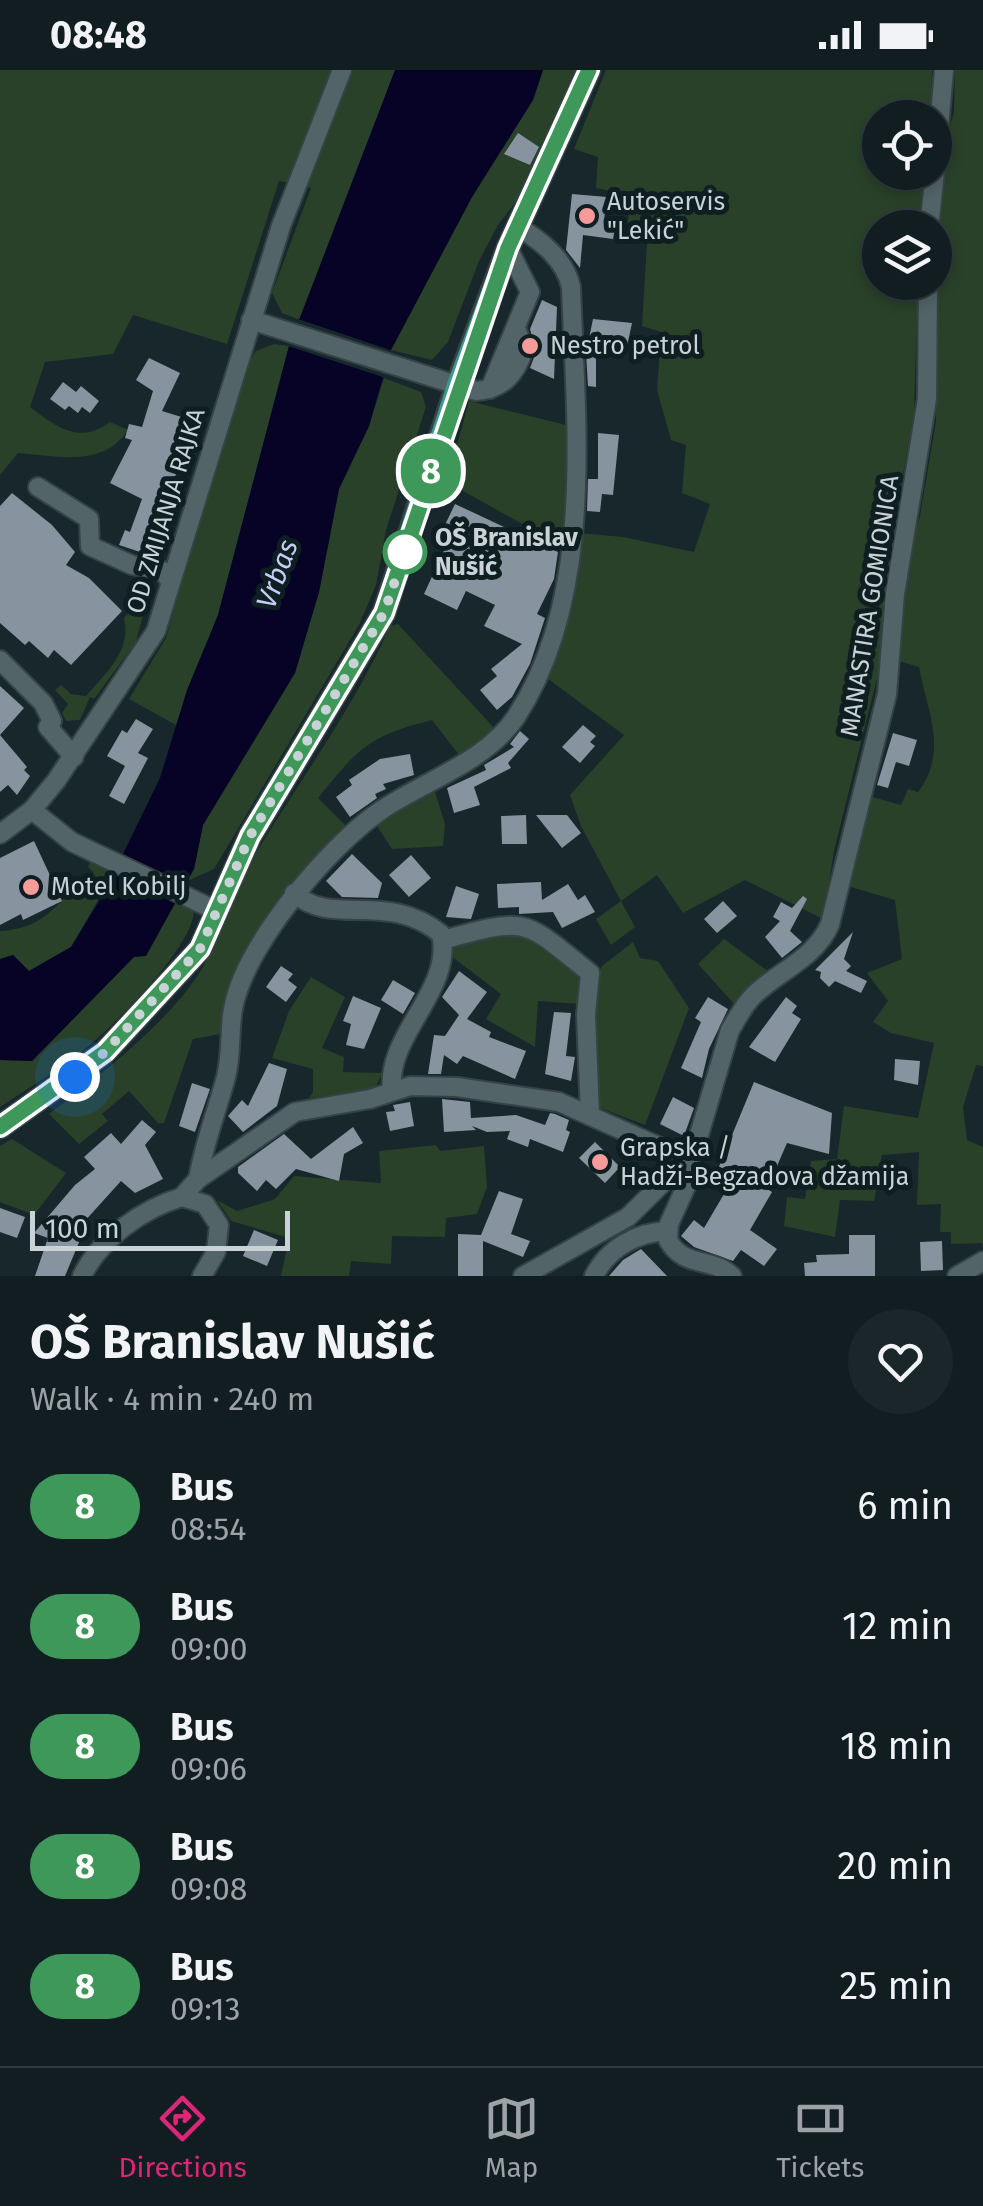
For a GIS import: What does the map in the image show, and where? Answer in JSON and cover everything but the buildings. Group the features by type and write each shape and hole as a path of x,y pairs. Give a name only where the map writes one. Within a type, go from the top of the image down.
{"main road":[{"path":"0,1127 105,1052 192,960 250,836 384,613 508,248 589,70"}],"street":[{"name":"OD ZMIJANJA RAJKA","path":"0,834 32,810 147,649 250,320 342,70"},
{"path":"941,100 944,70"},
{"path":"198,1179 226,1077 238,989 294,892 380,811 497,741 529,695 559,613 575,516 571,287 566,270 541,240 517,226"},
{"path":"250,320 458,386 490,389 530,292 508,248"},
{"name":"MANASTIRA GOMIONICA","path":"523,1276 628,1217 687,1159 701,1138 730,1030 740,1013 752,997 817,945 830,924 886,694 895,594 927,398 928,300"},
{"path":"38,487 89,519 90,546 132,564 163,571 170,580"},
{"path":"0,660 49,710 52,721 48,727 74,756"},
{"path":"32,810 51,828 93,853 217,911"},
{"path":"294,892 319,908 375,908 411,915 436,929 443,940 423,1006 392,1060 392,1090"},
{"path":"443,940 499,924 532,928 590,974 586,1015 590,1115"},
{"path":"82,1276 101,1246 126,1226 182,1197 198,1179 301,1109 433,1085 559,1102 687,1159 692,1170 689,1184 668,1232 673,1249 684,1260 726,1270 732,1276"},
{"path":"182,1197 206,1204 220,1225 216,1252 202,1276"},
{"path":"594,1276 611,1252 652,1232 668,1232"},
{"path":"957,1276 983,1261"}],"green space":[{"path":"0,70 395,70 303,321 282,313 272,293 311,188 279,181 227,344 133,315 113,354 45,362 30,407 68,431 88,432 110,422 128,430 118,442 93,455 18,453 0,475"},
{"path":"543,70 581,70 528,186 498,225 479,261 448,342 432,360 391,350 472,197 533,100"},
{"path":"606,70 932,70 931,100 862,100 862,190 923,190 921,210 862,210 862,300 917,300 914,412 889,555 878,674 834,851 823,919 745,880 683,913 657,875 621,901 581,826 570,795 624,735 544,676 580,533 623,537 694,552 710,504 682,493 686,445 671,440 657,390 661,332 642,326 648,227 628,222 629,195 596,188 598,157 574,149"},
{"path":"955,70 983,70 983,1066 976,1065 963,1107 967,1140 983,1147 983,1250 982,1243 951,1244 951,1232 940,1232 941,1204 917,1205 919,1152 882,1155 874,1201 840,1200 835,1237 784,1226 787,1197 805,1199 811,1161 837,1159 844,1106 918,1118 934,1043 891,1033 873,1022 888,1001 867,973 902,959 895,900 844,885 869,796 901,805 908,789 918,792 932,761 933,731 919,667 895,660 900,587 920,516 936,421 936,300 952,300 952,210 936,210 938,190 952,190"},
{"path":"274,344 289,346 218,615 176,725 129,699 166,638 206,494 250,360 256,351"},
{"path":"384,378 421,392 426,407 386,530 376,585 359,625 214,869 183,883 194,869 203,825 295,673 319,592 339,489 369,426"},
{"path":"469,401 566,425 567,549 447,482"},
{"path":"150,587 136,642 94,699 90,697 80,720 66,721 62,713 68,704 55,690 61,685 71,694 86,696 116,660 124,640 124,618"},
{"path":"398,624 497,731 460,756 432,720 393,732 355,756 318,798 351,831 290,889 226,1033 193,1039 164,1123 158,1123 129,1091 102,1114 108,1121 79,1144 49,1114 133,1046 189,987 211,952 262,843 346,710 390,626"},
{"path":"433,785 445,824 443,846 392,849 375,823"},
{"path":"90,861 115,871 71,947 29,971 13,955 0,959 0,931 27,926 48,914 83,877 88,881 94,873 88,867"},
{"path":"178,898 194,909 191,924 153,981 91,1044 0,1107 0,1060 32,1061 134,957"},
{"path":"621,901 635,927 611,945 596,919"},
{"path":"499,929 541,936 582,973 580,1004 538,1001 535,1047 486,1019 501,994 447,953 450,945"},
{"path":"724,939 769,972 736,1006 698,964"},
{"path":"633,942 640,958 658,961 689,1008 645,1125 600,1108 598,1102 592,984 602,966"},
{"path":"311,977 345,997 322,1048 344,1057 343,1072 382,1073 375,1089 309,1098 313,1092 313,1069 272,1058 289,1011"},
{"path":"12,1139 66,1173 34,1215 0,1202 0,1146"},
{"path":"436,1145 440,1151 484,1146 487,1187 477,1214 446,1218 445,1237 392,1236 391,1264 351,1261 349,1276 281,1276 289,1238 231,1221 217,1200 237,1211 275,1199 294,1176 381,1183 379,1151"}],"water":[{"name":"Vrbas","path":"395,70 543,70 533,100 472,197 391,350 369,426 339,489 319,592 295,673 203,825 194,869 146,956 134,957 32,1061 0,1060 0,959 13,955 29,971 71,947 104,893 160,778 187,690 218,615 289,346"}],"pier":[{"path":"298,319 396,352 389,379 285,345"}],"bus line":[{"name":"8","path":"0,1127 105,1052 200,949 250,836 345,684 384,613 508,248 589,70"}],"place":[{"name":"Autoservis \"Lekić\"","path":"587,216"},
{"name":"Nestro petrol","path":"530,346"},
{"name":"OŠ Branislav Nušić","path":"405,552"},
{"name":"Motel Kobilj","path":"31,887"},
{"name":"Grapska / Hadži-Begzadova džamija","path":"600,1162"}],"route":[{"path":"75,1077 105,1052 200,949 250,836 345,684 384,613 405,552"}]}
